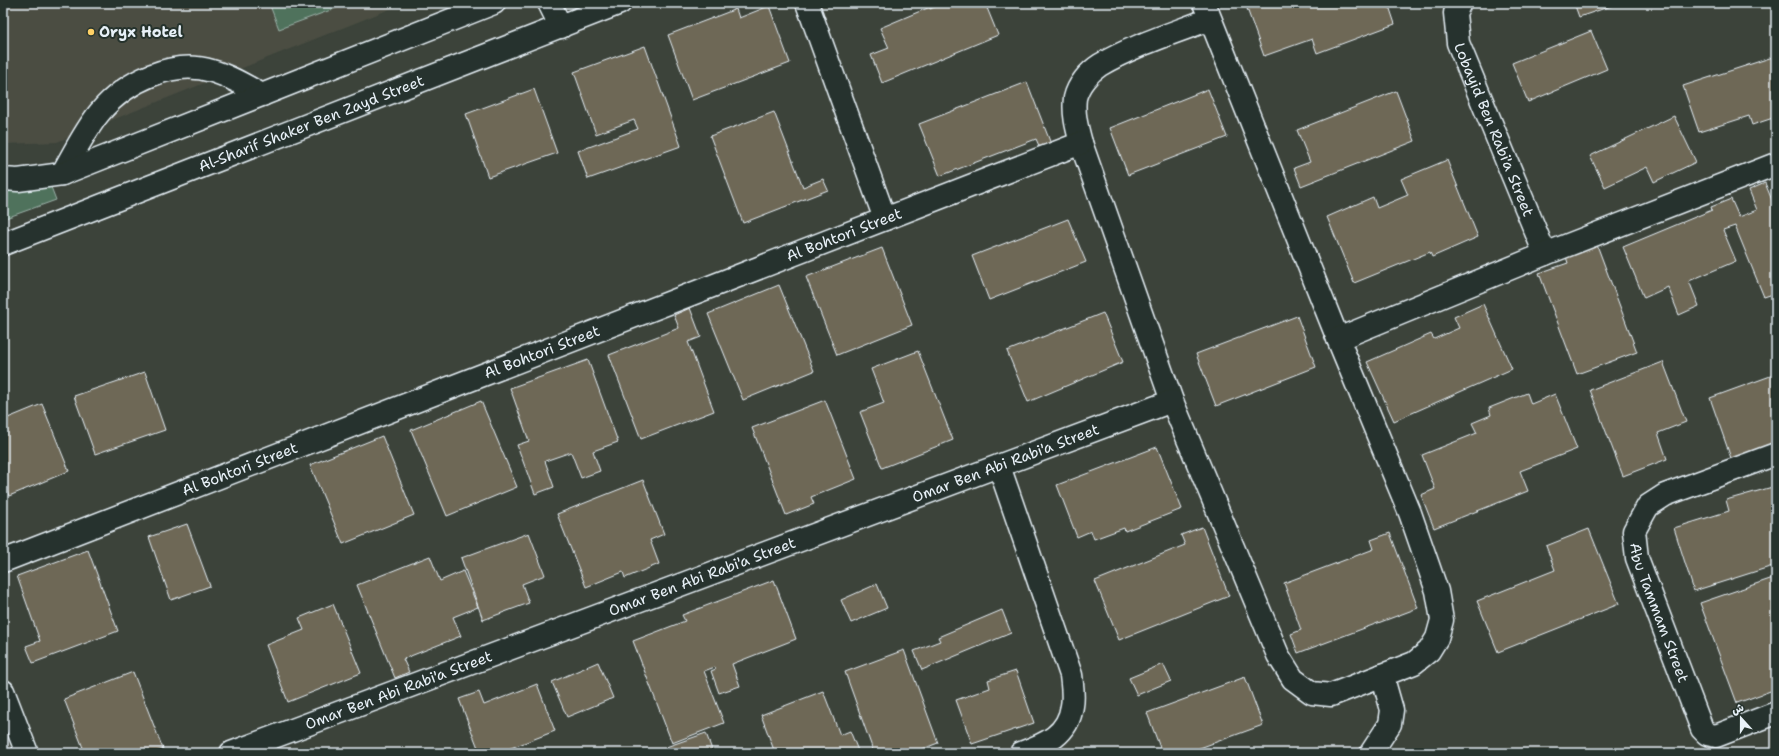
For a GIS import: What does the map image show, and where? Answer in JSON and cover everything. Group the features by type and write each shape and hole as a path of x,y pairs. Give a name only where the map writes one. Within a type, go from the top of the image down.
{"street":[{"path":"3,179 18,180 62,174 494,3"},
{"path":"549,3 561,27"},
{"name":"Al-Sharif Shaker Ben Zayd Street","path":"3,244 620,3"},
{"path":"807,3 885,219"},
{"name":"Lobayid Ben Rabi'a Street","path":"1460,3 1455,13 1458,43 1546,254"},
{"path":"1207,11 1338,340 1410,513 1437,591 1442,620 1437,638 1429,651 1414,662 1331,695 1312,693 1293,679 1278,655 1172,401 1081,143 1074,115 1076,97 1083,81 1100,66 1207,11"},
{"path":"62,174 81,141 101,111 128,87 158,72 186,67 211,70 234,79 262,95"},
{"name":"Al Bohtori Street","path":"3,561 1081,143"},
{"path":"1338,340 1546,254 1776,164"},
{"name":"Omar Ben Abi Rabi'a Street","path":"231,753 1172,401"},
{"name":"Abu Tammam Street","path":"1776,454 1665,495 1648,506 1634,531 1637,558 1702,729 1707,734 1716,736 1776,713"},
{"path":"999,466 1071,675 1073,705 1066,726 1046,744 1021,753"},
{"path":"1371,753 1390,724 1392,710 1382,675"},
{"path":"3,691 27,753"}],"shaded area":[{"path":"3,3 405,3 57,142 3,144"}],"green space":[{"path":"269,3 350,3 279,29"},
{"path":"51,187 56,200 3,219 3,190"}],"building":[{"path":"944,3 985,3 998,35 882,83 871,55 889,48 880,28 930,7 930,9"},
{"path":"1245,3 1388,3 1395,24 1317,53 1312,39 1264,56"},
{"path":"1574,3 1620,3 1579,17"},
{"path":"769,6 790,63 692,100 668,35 736,9 739,18"},
{"path":"1591,31 1607,69 1528,102 1512,63"},
{"path":"645,46 681,146 588,179 578,151 638,129 634,120 596,134 574,72"},
{"path":"1776,56 1776,117 1752,125 1749,116 1699,132 1683,86"},
{"path":"1027,82 1051,144 1040,148 1036,139 940,176 919,124"},
{"path":"534,89 557,153 488,177 466,114"},
{"path":"1208,89 1227,137 1128,175 1110,128"},
{"path":"1396,91 1415,141 1301,186 1294,168 1310,162 1297,130"},
{"path":"774,112 803,187 823,179 828,190 743,223 710,136"},
{"path":"1674,116 1696,162 1654,182 1647,167 1605,187 1590,156"},
{"path":"1447,160 1478,237 1432,257 1430,252 1354,283 1327,217 1373,197 1377,208 1408,195 1401,179"},
{"path":"1765,183 1776,210 1776,293 1764,297 1735,226 1723,230 1736,261 1689,281 1699,306 1679,315 1668,287 1644,298 1623,247 1712,210 1711,207 1731,199 1739,217 1757,210 1749,190"},
{"path":"1068,219 1086,262 989,300 972,256"},
{"path":"1597,245 1637,352 1577,374 1539,273 1568,263 1566,257"},
{"path":"882,248 912,325 837,355 806,277"},
{"path":"779,285 814,371 743,400 708,314"},
{"path":"1483,304 1512,369 1394,421 1367,362 1431,334 1434,339 1459,328 1454,317"},
{"path":"690,308 701,337 688,342 714,411 641,439 609,355 679,328 674,315"},
{"path":"1103,313 1123,362 1028,402 1007,351"},
{"path":"1297,316 1316,367 1216,406 1196,354"},
{"path":"918,351 953,440 882,468 860,412 884,403 871,369"},
{"path":"588,360 618,442 593,451 600,471 581,478 571,452 545,461 554,487 535,494 517,445 529,441 510,388"},
{"path":"1663,362 1686,422 1658,433 1667,459 1623,476 1590,390"},
{"path":"145,372 165,430 95,454 74,396"},
{"path":"1776,374 1776,445 1732,461 1710,398"},
{"path":"1527,393 1531,404 1555,394 1577,449 1520,471 1528,491 1434,528 1421,495 1435,489 1422,455 1477,433 1472,423 1491,415 1489,408"},
{"path":"825,400 856,479 811,497 814,504 786,515 752,428"},
{"path":"481,401 517,487 447,516 411,430"},
{"path":"42,404 69,471 9,496 3,481 3,420"},
{"path":"382,436 414,515 343,544 310,465"},
{"path":"1157,447 1182,509 1125,531 1124,528 1094,539 1091,531 1077,537 1057,485"},
{"path":"643,480 664,534 650,540 659,564 625,578 623,572 586,587 557,514"},
{"path":"1776,486 1776,565 1694,591 1674,528 1729,511 1726,500"},
{"path":"187,524 210,586 171,600 149,537"},
{"path":"1202,527 1229,596 1119,640 1095,581 1185,545 1181,535"},
{"path":"1589,529 1619,604 1498,652 1477,601 1555,570 1546,546"},
{"path":"529,533 545,575 522,584 529,603 483,620 461,558"},
{"path":"1390,533 1418,608 1298,653 1291,634 1301,630 1284,583 1374,549 1371,540"},
{"path":"88,550 118,631 33,663 26,646 40,641 17,576"},
{"path":"430,556 440,581 463,571 478,607 453,617 461,636 403,659 409,672 395,678 357,585"},
{"path":"1776,577 1776,689 1737,703 1700,603"},
{"path":"774,580 796,639 732,664 740,686 719,693 711,671 716,669 715,667 704,671 724,723 672,743 633,641 685,621 682,615"},
{"path":"877,584 887,608 851,623 841,600"},
{"path":"333,604 361,673 288,702 266,645 304,630 299,618"},
{"path":"1002,610 1011,633 922,670 914,651 940,641 938,637"},
{"path":"904,650 938,743 912,753 874,753 845,672"},
{"path":"598,662 613,698 567,717 552,682"},
{"path":"1163,664 1171,681 1137,695 1129,678"},
{"path":"1016,671 1034,723 972,744 956,700 990,688 988,680"},
{"path":"133,672 163,749 153,753 85,753 64,699"},
{"path":"1245,677 1263,725 1186,753 1162,753 1147,713"},
{"path":"537,684 555,731 498,753 480,753 459,699 479,692 484,705"},
{"path":"823,691 840,735 850,731 859,753 775,753 761,715"},
{"path":"706,733 713,753 668,753 666,747"}],"place":[{"name":"Oryx Hotel","path":"91,32"}]}
